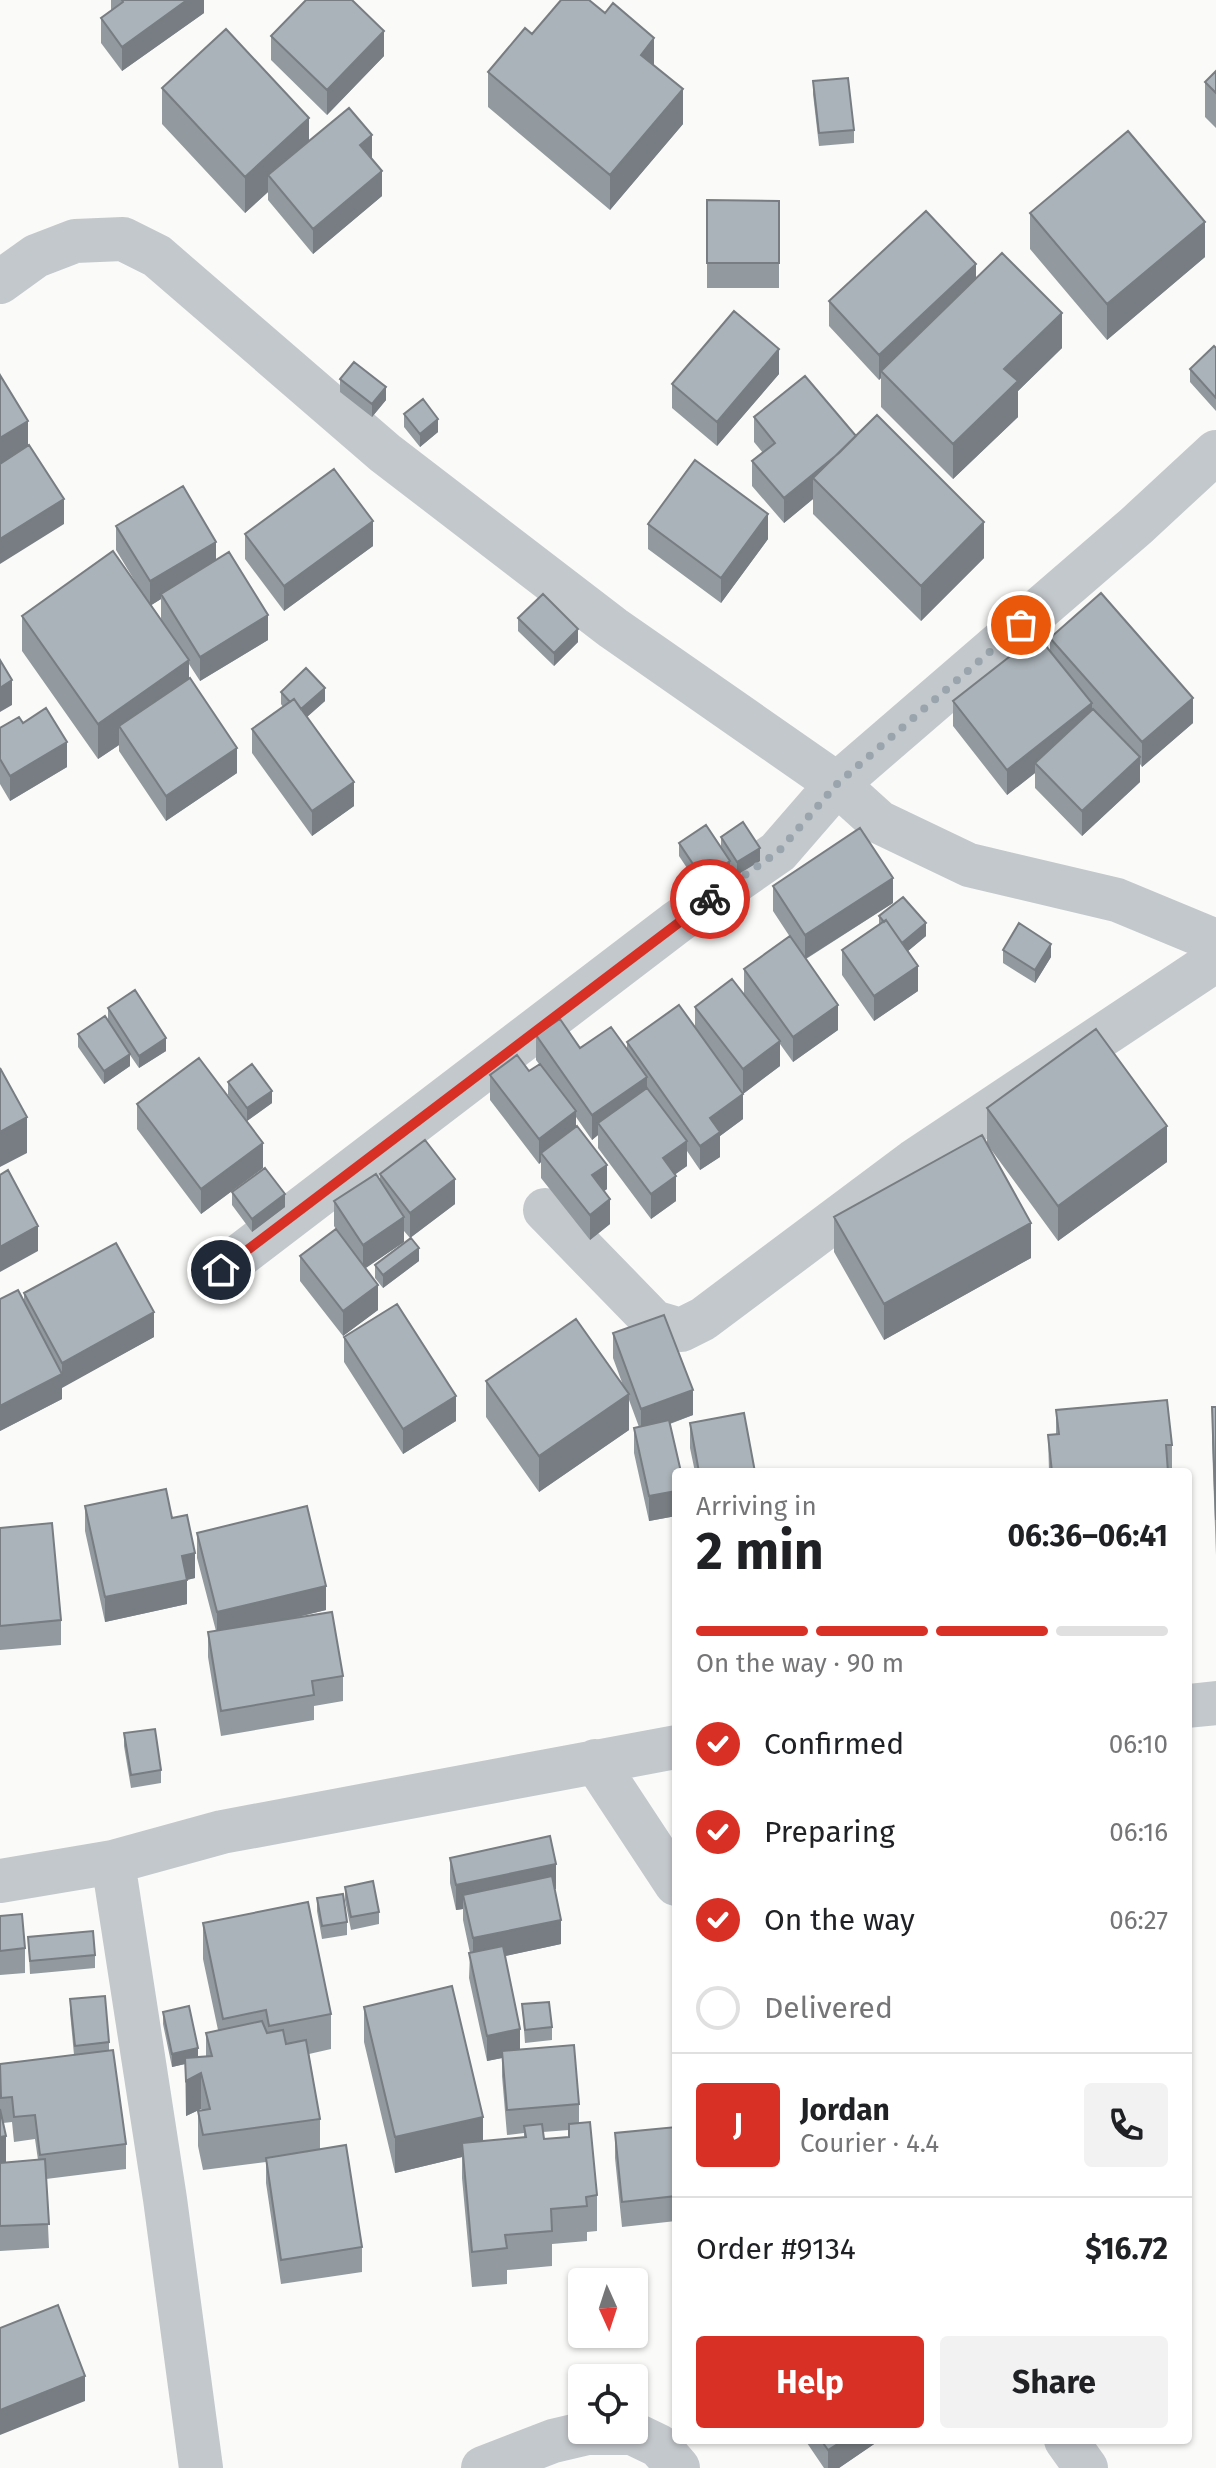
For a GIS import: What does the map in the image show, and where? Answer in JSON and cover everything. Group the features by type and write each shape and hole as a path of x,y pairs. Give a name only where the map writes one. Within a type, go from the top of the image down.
{"street":[{"path":"0,282 36,256 75,241 123,239 157,256 385,453 613,628 837,784 879,822 969,865 1117,900 1216,941"},
{"path":"221,1270 677,922 778,852 837,784 1136,526 1216,452"},
{"path":"545,1210 654,1322 681,1330 703,1319 914,1161 1216,960"},
{"path":"1192,1706 1216,1703"},
{"path":"0,1881 113,1862 222,1832 672,1748"},
{"path":"595,1761 672,1878"},
{"path":"113,1862 165,2199 201,2468"},
{"path":"483,2468 495,2466 553,2441 587,2433 632,2433 659,2446 678,2468"},
{"path":"1069,2444 1086,2468"}],"building":[{"path":"122,0 187,0 122,47 101,18"},
{"path":"306,0 352,0 384,31 327,90 271,36"},
{"path":"561,0 589,0 605,13 613,3 654,38 641,55 683,89 610,175 488,72 525,28 532,34"},
{"path":"226,29 309,118 245,177 162,88"},
{"path":"1216,71 1216,93 1205,82"},
{"path":"848,78 854,130 819,133 813,81"},
{"path":"349,108 372,135 360,145 382,171 313,229 268,175"},
{"path":"1128,131 1205,222 1107,304 1030,213"},
{"path":"707,200 779,201 779,263 707,263"},
{"path":"926,211 976,264 879,355 829,301"},
{"path":"1002,253 1062,313 1004,369 1018,381 953,444 881,371"},
{"path":"734,311 779,349 717,422 672,384"},
{"path":"1214,346 1216,348 1216,398 1190,369"},
{"path":"354,362 386,387 372,404 340,379"},
{"path":"0,375 28,421 0,438"},
{"path":"805,376 856,436 784,498 752,461 775,443 754,417"},
{"path":"423,399 438,419 420,434 404,414"},
{"path":"877,415 984,522 921,586 813,478"},
{"path":"29,445 64,499 0,539 0,464"},
{"path":"695,460 768,514 721,578 648,524"},
{"path":"334,469 373,521 284,586 245,534"},
{"path":"183,486 216,542 150,581 116,526"},
{"path":"113,551 189,660 98,724 22,616"},
{"path":"229,552 268,615 200,657 161,594"},
{"path":"1101,593 1193,698 1142,742 1050,638"},
{"path":"543,594 578,629 554,653 518,618"},
{"path":"1037,635 1092,703 1007,770 953,701"},
{"path":"0,660 12,680 0,688"},
{"path":"306,668 325,688 301,709 294,699 290,702 281,692"},
{"path":"190,678 237,748 166,796 119,726"},
{"path":"294,699 354,782 312,811 252,729"},
{"path":"46,708 67,742 10,776 0,759 0,728 19,717 23,723"},
{"path":"1093,709 1140,757 1082,811 1035,763"},
{"path":"743,822 760,848 737,862 721,837"},
{"path":"706,825 730,861 703,879 679,843"},
{"path":"860,828 893,878 805,935 773,886"},
{"path":"903,897 926,923 902,943 886,920 884,922 879,916"},
{"path":"886,920 918,966 874,996 842,950"},
{"path":"1019,923 1051,944 1035,970 1003,950"},
{"path":"790,936 838,1005 793,1037 744,969"},
{"path":"732,979 780,1041 743,1069 695,1007"},
{"path":"135,990 166,1038 139,1056 108,1008"},
{"path":"679,1005 743,1094 710,1118 720,1132 700,1146 627,1042"},
{"path":"105,1016 130,1054 104,1071 78,1034"},
{"path":"560,1019 580,1048 611,1027 647,1077 592,1115 536,1035"},
{"path":"1096,1029 1167,1126 1058,1206 987,1108"},
{"path":"517,1055 529,1071 540,1064 576,1111 539,1139 490,1075"},
{"path":"199,1058 263,1143 201,1189 137,1104"},
{"path":"252,1064 272,1091 247,1108 228,1082"},
{"path":"0,1068 27,1117 0,1132"},
{"path":"647,1088 687,1141 663,1158 676,1176 651,1194 598,1123"},
{"path":"577,1126 607,1165 592,1175 610,1199 590,1215 541,1153"},
{"path":"982,1135 1031,1223 884,1304 834,1217"},
{"path":"425,1140 455,1179 410,1213 380,1174"},
{"path":"265,1168 285,1194 252,1219 232,1192"},
{"path":"8,1170 38,1226 0,1247 0,1175"},
{"path":"376,1174 404,1217 363,1245 334,1201"},
{"path":"336,1229 378,1285 343,1311 300,1256"},
{"path":"411,1238 419,1248 383,1275 375,1265"},
{"path":"116,1243 154,1312 62,1363 24,1293"},
{"path":"18,1290 62,1374 0,1406 0,1299"},
{"path":"397,1304 456,1396 403,1429 344,1337"},
{"path":"664,1315 693,1390 641,1409 613,1333"},
{"path":"576,1319 629,1394 539,1456 486,1381"},
{"path":"1167,1400 1172,1445 1166,1445 1168,1468 1052,1468 1048,1435 1059,1434 1056,1410"},
{"path":"1212,1407 1216,1407 1216,1520"},
{"path":"744,1413 754,1468 698,1468 690,1423"},
{"path":"669,1420 680,1468 672,1468 672,1492 649,1496 634,1428"},
{"path":"166,1489 172,1518 187,1515 195,1553 182,1556 187,1580 105,1597 85,1506"},
{"path":"307,1506 326,1586 217,1612 197,1533"},
{"path":"52,1523 61,1620 0,1626 0,1528"},
{"path":"332,1612 343,1676 312,1681 314,1695 221,1711 208,1632"},
{"path":"155,1729 161,1770 131,1775 124,1733"},
{"path":"550,1836 556,1864 456,1885 450,1858"},
{"path":"552,1876 561,1920 473,1938 463,1895"},
{"path":"373,1881 379,1912 351,1917 345,1887"},
{"path":"343,1894 347,1922 322,1926 317,1898"},
{"path":"308,1902 331,2014 269,2026 266,2010 223,2019 203,1923"},
{"path":"22,1914 25,1948 0,1951 0,1916"},
{"path":"93,1931 95,1955 30,1961 28,1937"},
{"path":"503,1946 520,2029 487,2036 469,1953"},
{"path":"452,1986 483,2117 395,2137 364,2007"},
{"path":"105,1996 109,2042 75,2046 70,1999"},
{"path":"549,2002 552,2027 525,2030 522,2004"},
{"path":"189,2006 198,2048 172,2054 163,2012"},
{"path":"262,2021 267,2033 283,2030 286,2044 306,2040 320,2119 203,2135 198,2111 210,2109 201,2073 186,2081 185,2058 212,2056 206,2033"},
{"path":"574,2045 579,2104 507,2110 502,2051"},
{"path":"113,2050 126,2144 40,2155 35,2115 14,2117 12,2097 1,2098 0,2064"},
{"path":"0,2109 6,2136 0,2137"},
{"path":"590,2122 597,2195 586,2197 587,2206 551,2209 552,2231 505,2235 507,2248 472,2252 462,2143 526,2137 524,2126 542,2124 544,2139 569,2137 569,2124"},
{"path":"672,2127 672,2196 622,2202 615,2133"},
{"path":"346,2145 362,2247 281,2260 266,2158"},
{"path":"45,2159 49,2224 0,2226 0,2163"},
{"path":"58,2305 85,2376 0,2410 0,2328"},
{"path":"824,2444 838,2444 828,2450"}],"way so far":[{"path":"710,899 778,852 837,784 1021,625"}],"route":[{"path":"221,1270 710,899"}]}
